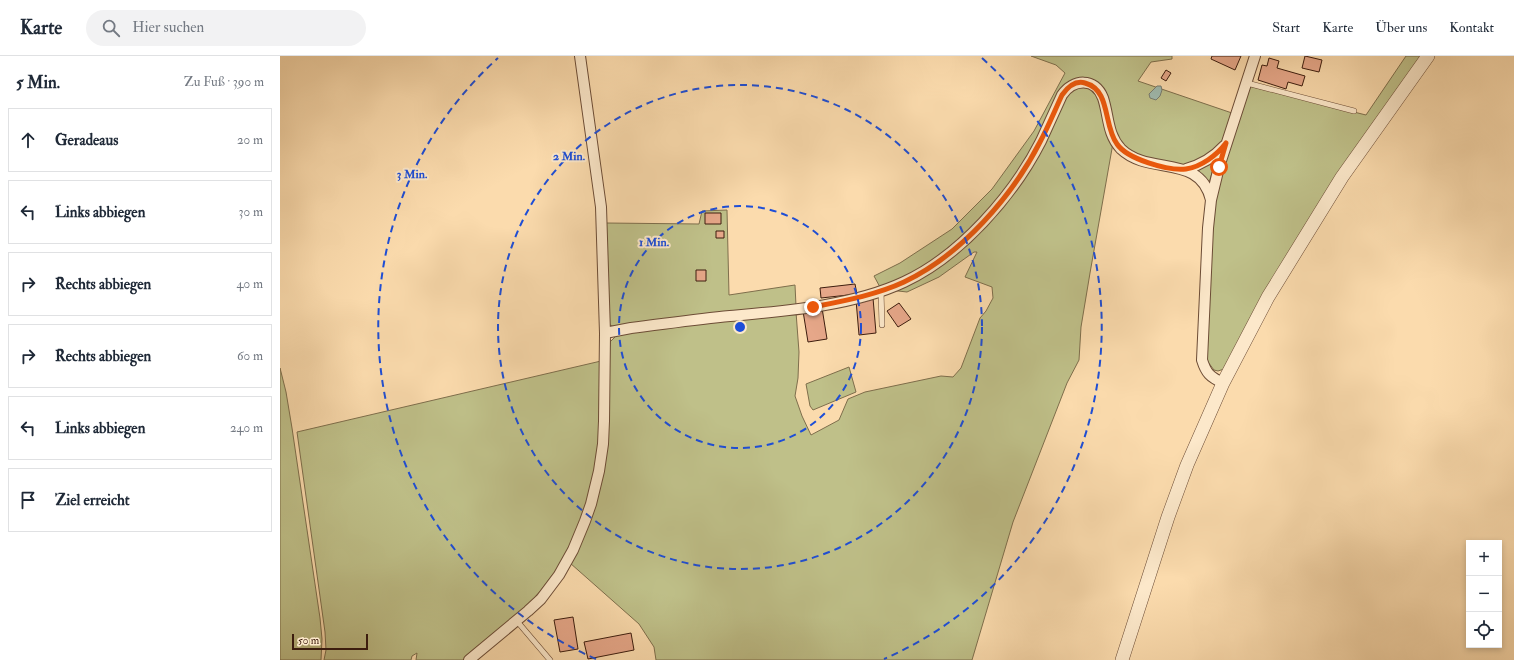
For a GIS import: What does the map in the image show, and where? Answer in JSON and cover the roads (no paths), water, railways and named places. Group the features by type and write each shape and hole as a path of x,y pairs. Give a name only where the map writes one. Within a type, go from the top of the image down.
{"street":[{"path":"469,660 541,599 559,575 578,539 591,504 599,471 603,444 606,333 601,207 580,56"},
{"path":"1223,383 1205,370 1202,360 1208,228 1211,200 1219,167 1255,56"},
{"path":"1122,660 1168,517 1187,465 1223,383 1268,297 1321,209 1428,56"},
{"path":"606,333 631,328 813,307 881,291 903,282 930,268 948,255 989,215 1028,163 1040,142 1062,95 1077,82 1092,85 1100,93 1103,98 1108,126 1116,144 1123,150 1141,160 1167,167 1186,169 1212,157 1226,143"},
{"path":"1186,169 1201,180 1209,192 1211,200"}],"lane":[{"path":"1246,85 1354,111"},
{"path":"881,291 882,325"},
{"path":"516,620 550,660"}]}
